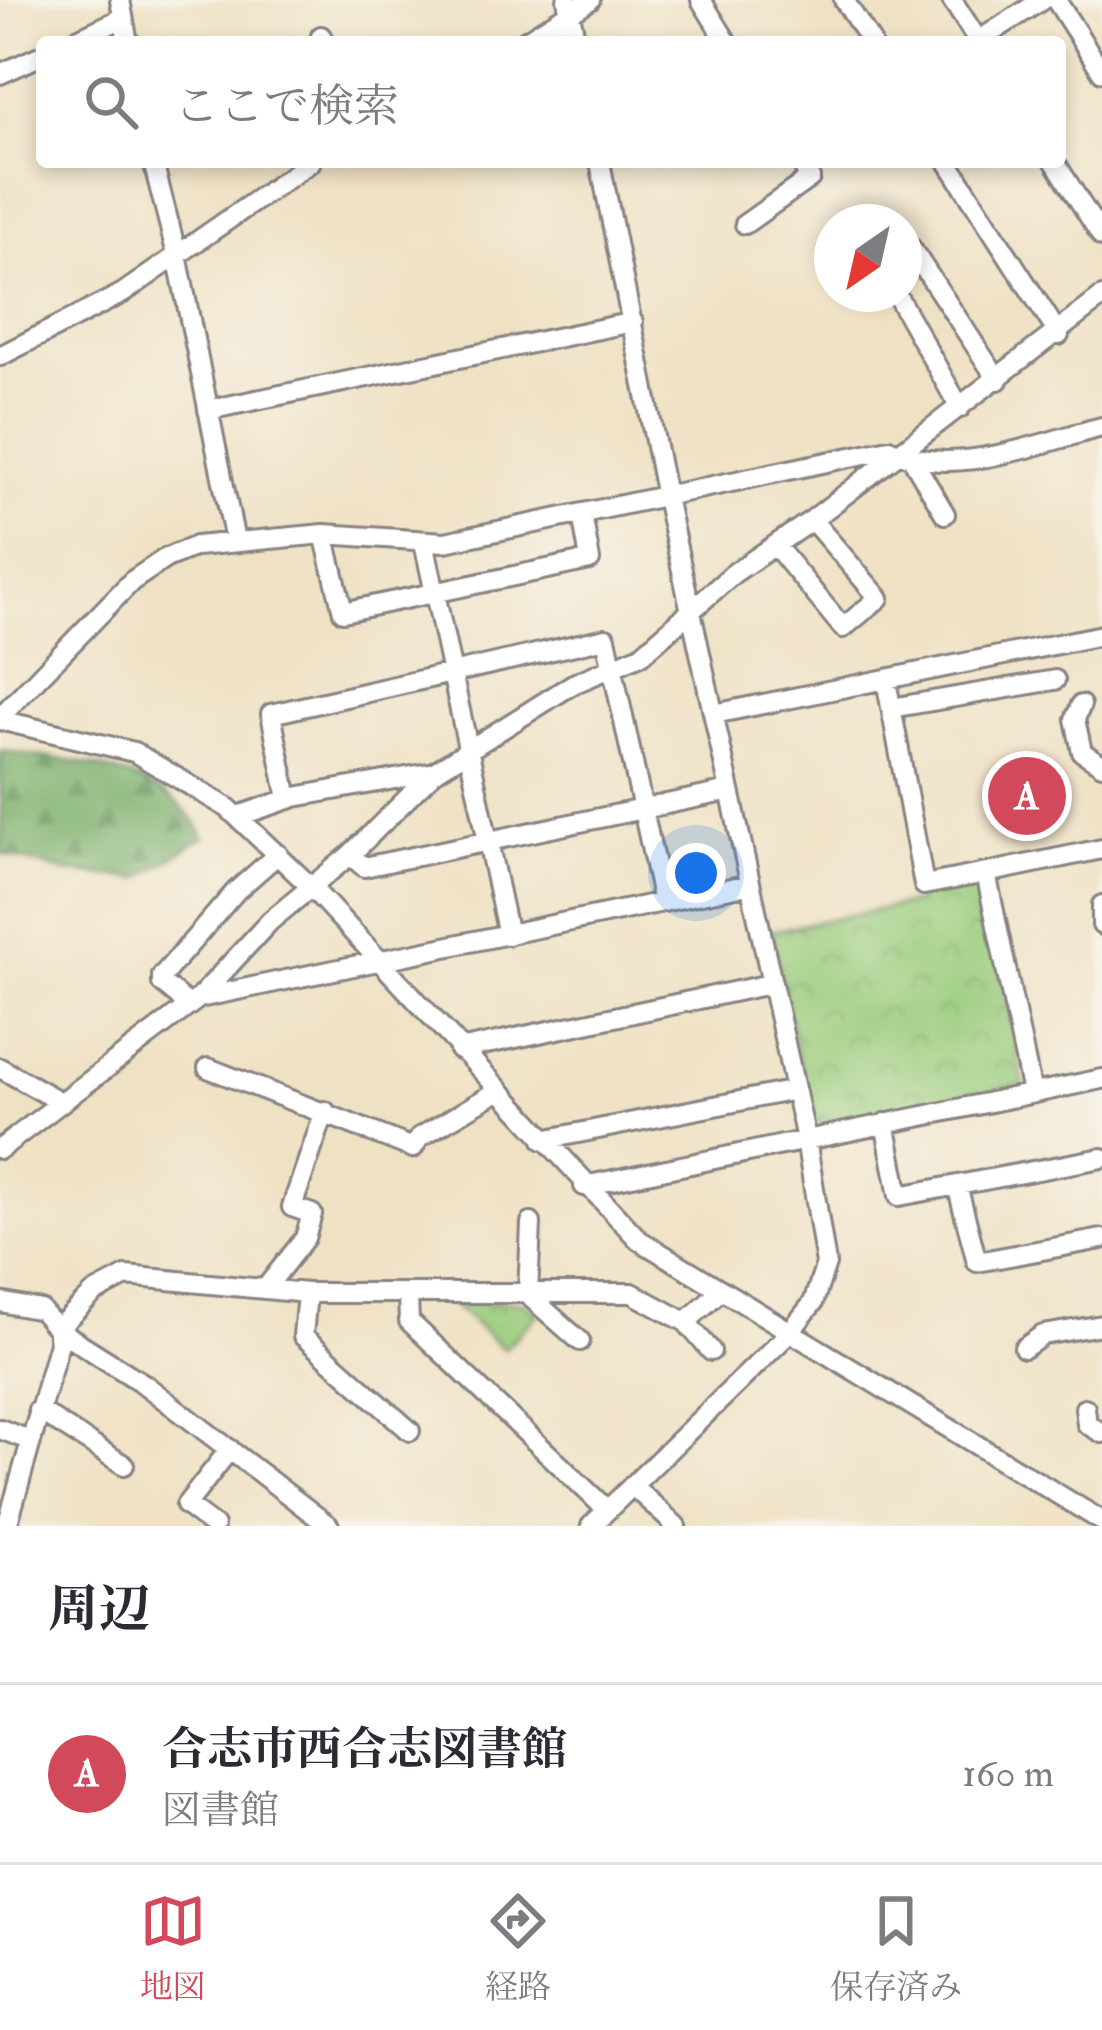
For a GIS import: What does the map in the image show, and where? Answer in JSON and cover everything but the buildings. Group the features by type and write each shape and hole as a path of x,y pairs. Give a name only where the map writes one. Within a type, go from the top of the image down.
{"street":[{"path":"531,36 568,7 590,0"},
{"path":"701,0 723,36"},
{"path":"844,0 867,36"},
{"path":"952,0 975,36"},
{"path":"988,36 1042,0"},
{"path":"1056,0 1102,72"},
{"path":"79,36 121,9"},
{"path":"0,74 36,58"},
{"path":"155,168 177,255 235,541"},
{"path":"0,356 123,292 302,168"},
{"path":"591,1526 789,1334 813,1303 826,1264 806,1139 666,497 601,168"},
{"path":"745,224 810,178 804,168"},
{"path":"952,168 1059,334"},
{"path":"1059,168 1102,237"},
{"path":"922,265 998,380"},
{"path":"0,1149 194,1002 270,921 350,855 434,772 573,684 641,656 734,573 906,458 960,408 1102,297"},
{"path":"906,312 960,408"},
{"path":"208,410 633,322"},
{"path":"906,458 1005,451 1102,427"},
{"path":"945,514 906,458 889,449 424,542 325,534 196,546 166,558 132,581 0,718 134,752 238,816 312,889 638,1240 1102,1521"},
{"path":"1005,451 1010,473"},
{"path":"325,534 344,612 590,560 582,514"},
{"path":"775,545 843,628 879,598 812,520"},
{"path":"424,542 508,935"},
{"path":"714,714 1102,635"},
{"path":"288,799 271,714 606,638 663,902"},
{"path":"1050,646 1055,680 1081,705"},
{"path":"886,680 924,885 1102,849"},
{"path":"891,708 1055,680"},
{"path":"1102,702 1094,698 1081,705 1075,719 1082,752 1102,765"},
{"path":"238,816 288,799 434,772"},
{"path":"350,855 364,866 729,791"},
{"path":"278,854 236,891 162,976 162,982 194,1002 750,884"},
{"path":"986,873 1032,1093"},
{"path":"1102,905 1102,925"},
{"path":"459,1050 770,984"},
{"path":"0,1068 59,1101"},
{"path":"208,1068 413,1148 420,1137 498,1091"},
{"path":"584,1186 1102,1079"},
{"path":"543,1140 794,1090"},
{"path":"265,1288 305,1238 312,1214 292,1207 325,1111"},
{"path":"884,1123 899,1196 1102,1158"},
{"path":"957,1185 977,1262 1102,1239"},
{"path":"528,1295 531,1222"},
{"path":"57,1329 94,1293 127,1276 307,1293 632,1293 686,1322 711,1351"},
{"path":"686,1322 720,1291"},
{"path":"307,1293 303,1336 410,1431"},
{"path":"408,1295 409,1321 607,1510"},
{"path":"528,1295 580,1341"},
{"path":"0,1302 41,1310 57,1329 145,1384 328,1526"},
{"path":"1024,1348 1043,1335 1102,1325"},
{"path":"7,1526 59,1343 57,1329"},
{"path":"1085,1408 1087,1424 1102,1433"},
{"path":"38,1410 124,1465"},
{"path":"0,1430 29,1440"},
{"path":"214,1526 186,1505 230,1449"},
{"path":"634,1486 676,1526"}],"green space":[{"path":"0,751 86,764 143,782 167,795 204,837 139,879 67,872 2,854"},
{"path":"976,879 984,885 1024,1084 821,1124 811,1120 771,931 919,902 919,892"},
{"path":"449,1302 523,1302 538,1314 504,1349"}],"place":[{"name":"合志市西合志図書館","path":"1027,796"}]}
